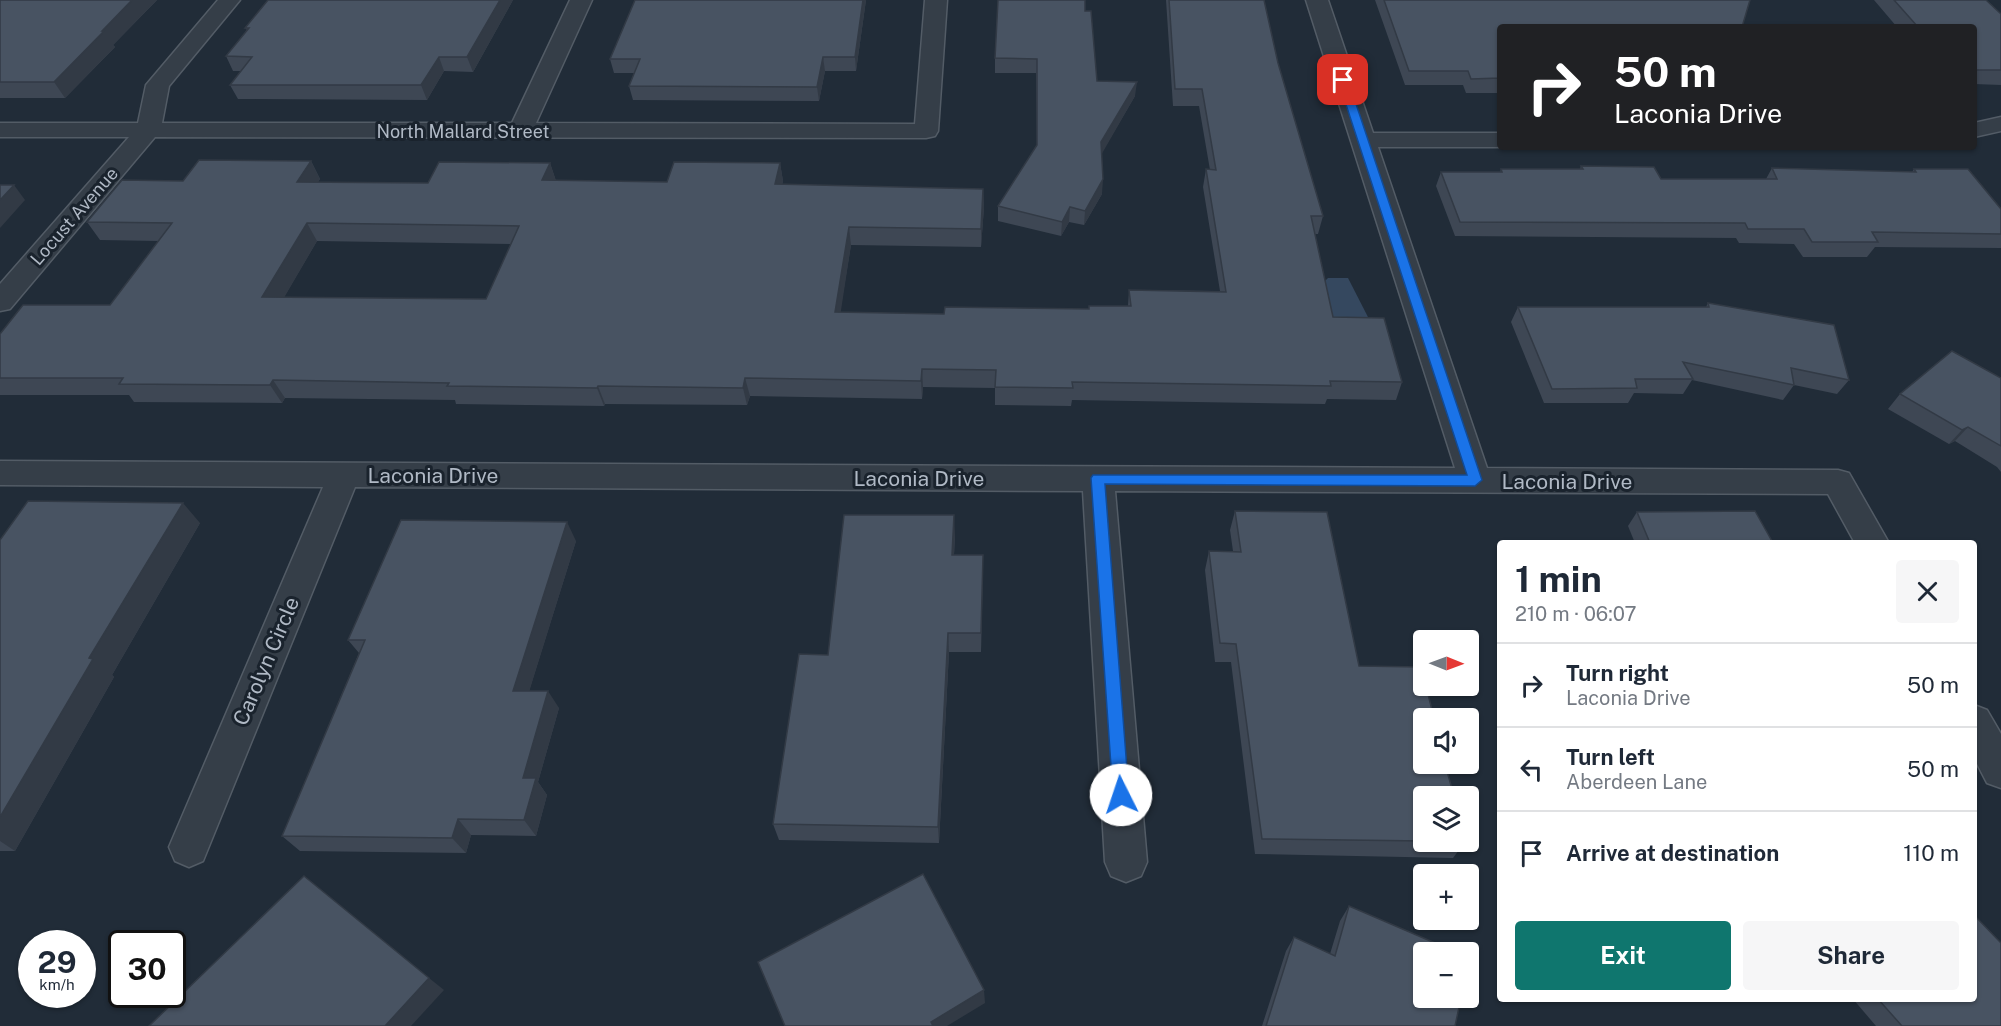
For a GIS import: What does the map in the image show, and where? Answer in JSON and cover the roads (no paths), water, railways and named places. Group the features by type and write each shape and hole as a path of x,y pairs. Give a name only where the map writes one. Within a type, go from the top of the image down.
{"street":[{"path":"148,130 158,85 229,0"},
{"path":"520,131 581,0"},
{"name":"North Mallard Street","path":"0,130 926,131 936,0"},
{"path":"1317,0 1475,480"},
{"path":"1977,129 2001,124"},
{"name":"Locust Avenue","path":"0,302 148,130"},
{"path":"1362,140 1497,140"},
{"name":"Laconia Drive","path":"0,473 1838,482 1870,540"},
{"name":"Carolyn Circle","path":"189,846 344,475"},
{"path":"1098,478 1126,862"},
{"path":"1977,727 2001,770"}],"water":[{"path":"1328,278 1348,278 1370,321 1333,326 1324,282"}]}
